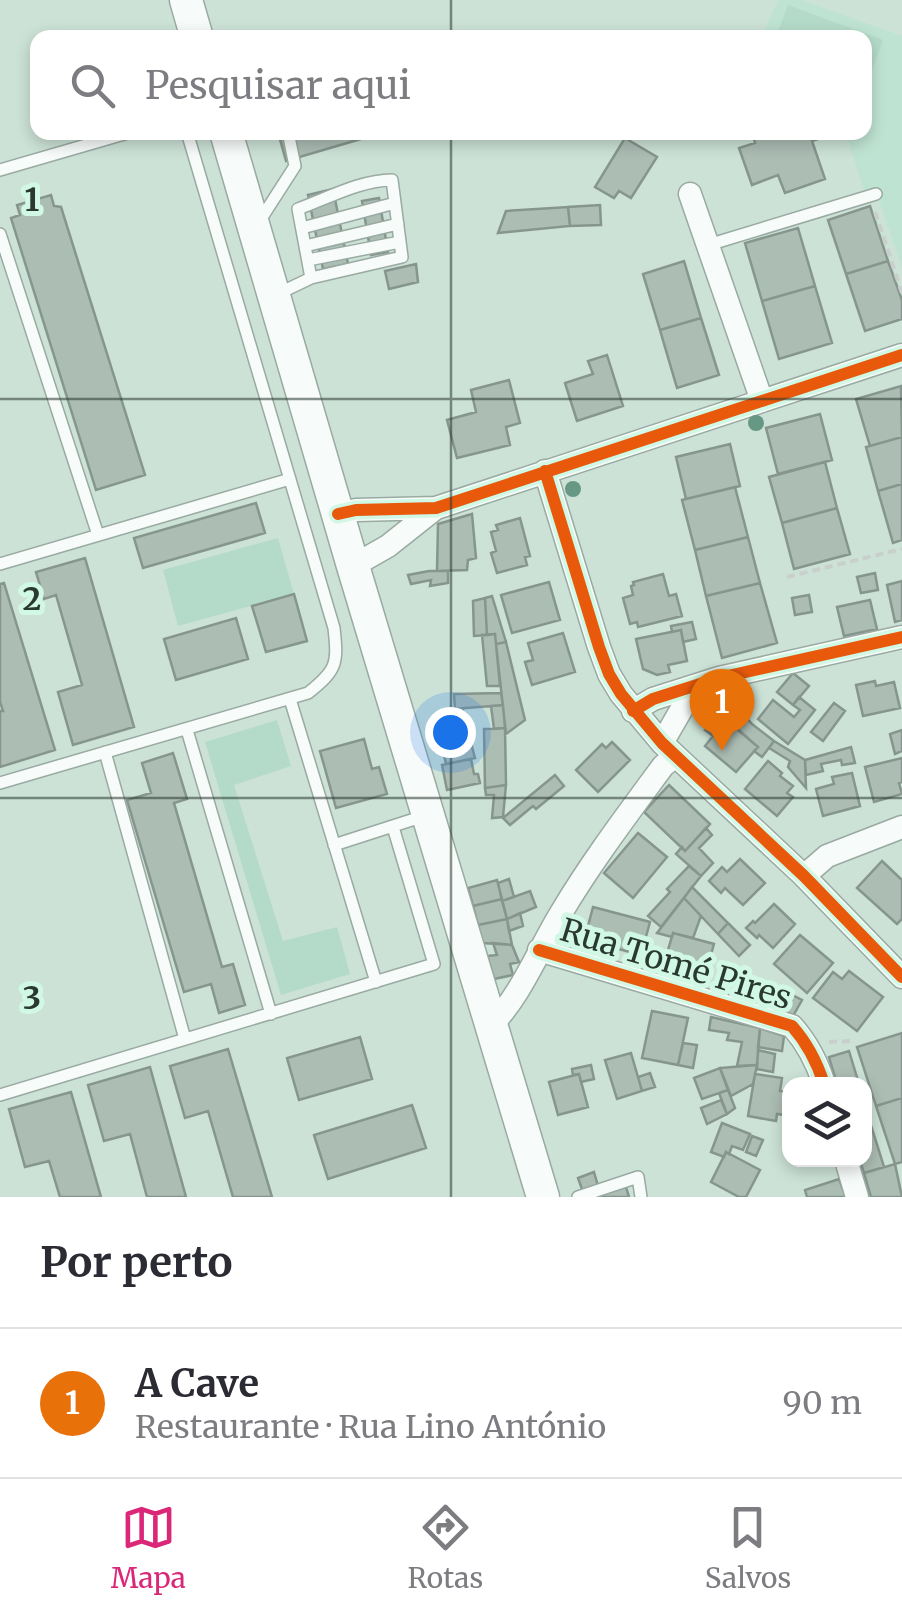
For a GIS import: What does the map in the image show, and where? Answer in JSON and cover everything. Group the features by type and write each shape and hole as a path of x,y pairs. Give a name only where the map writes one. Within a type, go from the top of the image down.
{"main road":[{"path":"228,140 491,1025 536,1195"}],"street":[{"path":"690,194 762,401"},
{"path":"338,514 436,508 902,355"},
{"path":"544,472 609,674 633,710 668,749 804,876 902,976"},
{"path":"353,566 388,546 436,508"},
{"path":"633,710 653,699 719,678 902,636"},
{"path":"491,1025 507,1010 538,950 594,859 663,766 695,686"},
{"path":"804,876 827,856 902,827"},
{"name":"Rua Tomé Pires","path":"538,950 792,1026 806,1042 822,1077"},
{"path":"848,1167 858,1197"}],"lane":[{"path":"0,170 103,140"},
{"path":"0,783 290,700 308,693 328,676 337,654 334,628 189,140"},
{"path":"254,230 296,166 290,140"},
{"path":"272,291 402,257 392,180 360,184 298,209 311,278"},
{"path":"345,192 356,268"},
{"path":"708,245 875,200"},
{"path":"302,228 395,203"},
{"path":"305,246 398,224"},
{"path":"0,234 98,535"},
{"path":"308,260 400,242"},
{"path":"0,564 290,479"},
{"path":"290,700 376,982"},
{"path":"187,730 271,1014"},
{"path":"105,752 184,1039"},
{"path":"334,845 428,815"},
{"path":"0,1095 434,964 392,827"},
{"path":"578,1197 638,1177 642,1197"}],"path":[{"path":"875,200 902,293"},
{"path":"787,577 902,549"}],"shaded area":[{"path":"778,0 801,0 902,36 902,267 875,189 864,191 848,140 872,140 872,30 765,30"},
{"path":"788,5 856,30 779,30"},
{"path":"872,36 883,40 872,70"},
{"path":"278,538 294,594 178,626 163,570"},
{"path":"277,720 291,766 234,785 283,941 337,927 350,974 281,995 205,742"}],"building":[{"path":"280,140 357,140 286,161"},
{"path":"624,140 657,157 631,198 619,191 614,198 595,187"},
{"path":"754,140 815,140 812,141 825,179 785,193 778,175 752,185 739,148 755,143"},
{"path":"333,189 348,264 323,269 308,195"},
{"path":"51,195 54,206 61,207 145,475 96,490 11,218 20,215 17,205"},
{"path":"379,198 388,252 371,255 362,201"},
{"path":"600,205 601,225 570,226 568,207"},
{"path":"870,206 888,261 846,274 828,220"},
{"path":"568,207 570,226 498,233 506,211"},
{"path":"798,228 815,286 762,301 745,243"},
{"path":"684,261 701,318 660,330 643,274"},
{"path":"888,261 902,300 902,319 865,331 846,274"},
{"path":"416,264 418,282 389,289 385,271"},
{"path":"815,286 832,343 779,359 762,301"},
{"path":"701,318 719,375 677,388 660,330"},
{"path":"607,355 623,406 577,421 565,383 593,374 588,361"},
{"path":"509,380 520,423 506,427 510,445 457,458 447,420 476,412 471,390"},
{"path":"901,386 902,437 870,446 856,399"},
{"path":"820,414 832,460 778,474 766,428"},
{"path":"902,437 902,484 878,491 866,447"},
{"path":"730,444 740,486 686,499 676,457"},
{"path":"825,462 837,508 782,523 769,477"},
{"path":"902,484 902,540 893,543 878,491"},
{"path":"735,487 748,537 695,550 682,500"},
{"path":"256,503 265,533 143,568 134,538"},
{"path":"837,508 850,554 794,569 782,523"},
{"path":"472,514 476,558 468,560 467,570 437,571 438,524"},
{"path":"520,518 530,556 525,557 527,565 497,573 491,553 496,551 491,532 498,530 496,525"},
{"path":"748,537 760,583 706,596 695,550"},
{"path":"85,558 134,727 73,745 58,692 82,685 56,595 44,599 36,572"},
{"path":"448,571 448,583 430,586 431,580 411,584 408,575"},
{"path":"875,573 878,590 861,593 857,577"},
{"path":"663,574 669,596 676,594 682,616 638,627 637,622 630,624 623,598 633,595 633,582"},
{"path":"902,581 902,620 895,622 887,585"},
{"path":"549,582 560,620 512,633 501,595"},
{"path":"4,583 55,750 0,767 0,584"},
{"path":"760,583 777,643 722,658 706,596"},
{"path":"294,594 307,641 266,652 252,606"},
{"path":"809,595 812,612 795,615 792,598"},
{"path":"492,596 506,642 496,644 495,634 487,635 485,598"},
{"path":"485,598 487,635 474,636 473,601"},
{"path":"870,600 877,629 844,636 837,607"},
{"path":"236,618 248,659 176,680 164,639"},
{"path":"692,622 696,639 683,642 681,630 672,632 671,626"},
{"path":"681,630 687,661 668,665 670,672 657,675 643,669 636,639"},
{"path":"563,633 575,672 532,685 525,662 533,660 528,643"},
{"path":"495,634 500,686 487,686 482,635"},
{"path":"506,642 525,720 506,734 496,644"},
{"path":"793,673 809,686 793,705 777,692"},
{"path":"875,681 876,686 894,682 900,708 863,716 856,685"},
{"path":"501,693 503,705 455,709 454,694"},
{"path":"728,697 774,741 762,757 754,751 758,747 714,708"},
{"path":"799,697 815,710 788,744 758,719 773,700 794,717 800,710 793,705"},
{"path":"834,703 845,711 823,741 811,732"},
{"path":"503,705 505,728 494,729 491,706"},
{"path":"463,711 468,732 440,738 436,718"},
{"path":"719,714 758,747 736,772 705,746 713,736 705,730"},
{"path":"505,728 506,785 485,788 484,729"},
{"path":"902,730 902,751 895,754 890,734"},
{"path":"468,732 475,758 446,764 440,738"},
{"path":"364,739 372,769 379,767 387,794 336,808 320,751"},
{"path":"774,741 805,760 806,788 788,767 790,761 769,748"},
{"path":"612,742 630,760 598,792 576,770 602,744 606,748"},
{"path":"851,747 855,763 842,765 841,760 821,764 823,771 806,775 805,760"},
{"path":"173,753 187,799 174,803 222,967 233,964 245,1005 219,1013 211,984 184,992 127,800 151,793 142,763"},
{"path":"902,758 902,794 874,802 865,767"},
{"path":"471,759 480,783 447,790 442,765"},
{"path":"768,761 793,786 787,793 793,797 777,816 745,789"},
{"path":"852,773 860,806 823,816 816,789 834,784 832,777"},
{"path":"555,775 564,786 510,825 503,818"},
{"path":"506,785 503,817 492,818 494,795 486,795 485,788"},
{"path":"669,785 710,824 685,851 644,812"},
{"path":"706,828 712,835 699,848 713,863 701,876 676,854 682,847 685,851"},
{"path":"638,833 667,857 633,898 604,873"},
{"path":"740,859 765,883 743,905 725,888 721,893 709,881 722,867 727,872"},
{"path":"882,861 902,880 902,919 897,924 857,888"},
{"path":"689,866 701,876 661,927 648,916"},
{"path":"509,879 514,897 502,901 498,883"},
{"path":"497,880 502,899 473,906 468,888"},
{"path":"692,887 728,923 718,934 684,898"},
{"path":"530,891 536,907 507,919 502,901"},
{"path":"684,898 701,916 693,938 657,933"},
{"path":"502,899 507,919 478,925 473,906"},
{"path":"774,904 795,924 773,948 746,928"},
{"path":"593,907 650,922 641,955 596,943 599,933 587,930"},
{"path":"520,913 523,926 509,931 507,919"},
{"path":"507,919 512,945 482,943 478,925"},
{"path":"728,923 750,945 739,956 718,934"},
{"path":"673,933 714,944 704,979 663,967"},
{"path":"800,935 833,963 807,993 774,964"},
{"path":"493,943 512,945 519,962 510,964 513,975 494,979 487,956 497,955"},
{"path":"849,971 883,997 857,1031 813,998 833,972 842,979"},
{"path":"750,981 771,992 775,986 802,1000 793,1016 734,996"},
{"path":"652,1011 688,1018 678,1065 642,1058"},
{"path":"711,1017 760,1028 757,1065 737,1066 742,1042 727,1040 729,1033 709,1030"},
{"path":"760,1028 784,1036 782,1051 758,1047"},
{"path":"902,1033 902,1098 876,1106 872,1077 867,1077 857,1047"},
{"path":"360,1037 372,1079 299,1100 287,1058"},
{"path":"683,1043 697,1045 693,1068 678,1065"},
{"path":"228,1049 272,1197 233,1197 208,1111 185,1118 170,1066"},
{"path":"758,1050 775,1054 773,1072 757,1069"},
{"path":"849,1051 857,1077 835,1077 829,1057"},
{"path":"631,1053 642,1091 617,1099 605,1060"},
{"path":"591,1065 594,1079 581,1082 579,1074 573,1075 572,1069"},
{"path":"757,1065 753,1084 731,1096 720,1068"},
{"path":"150,1067 186,1197 147,1197 130,1134 104,1141 88,1085"},
{"path":"720,1068 728,1090 702,1099 694,1078"},
{"path":"650,1073 655,1087 642,1091 638,1077"},
{"path":"579,1074 588,1107 558,1115 549,1082"},
{"path":"755,1074 782,1078 782,1115 777,1114 776,1121 748,1116"},
{"path":"728,1090 735,1108 727,1114 719,1093"},
{"path":"71,1092 101,1197 60,1197 49,1161 25,1167 9,1109"},
{"path":"902,1098 902,1162 895,1164 876,1106"},
{"path":"721,1100 727,1114 707,1124 701,1108"},
{"path":"412,1105 426,1148 328,1179 314,1135"},
{"path":"722,1123 750,1134 743,1150 732,1146 724,1157 711,1152"},
{"path":"872,1129 884,1167 864,1173 862,1167 872,1167"},
{"path":"752,1136 763,1140 756,1156 746,1152"},
{"path":"726,1152 760,1170 746,1197 711,1182"},
{"path":"895,1164 902,1197 871,1197 864,1173"},
{"path":"594,1172 598,1186 583,1192 578,1178"},
{"path":"839,1179 846,1197 807,1197 805,1190"},
{"path":"626,1187 629,1197 594,1197"}],"cycle path":[{"path":"338,514 436,508 902,355"},
{"path":"545,471 599,647 621,694 662,743 804,876 902,977"},
{"path":"633,711 653,699 719,678 902,637"},
{"path":"539,950 792,1026 821,1077"}],"place":[{"name":"A Cave","path":"722,751"}]}
